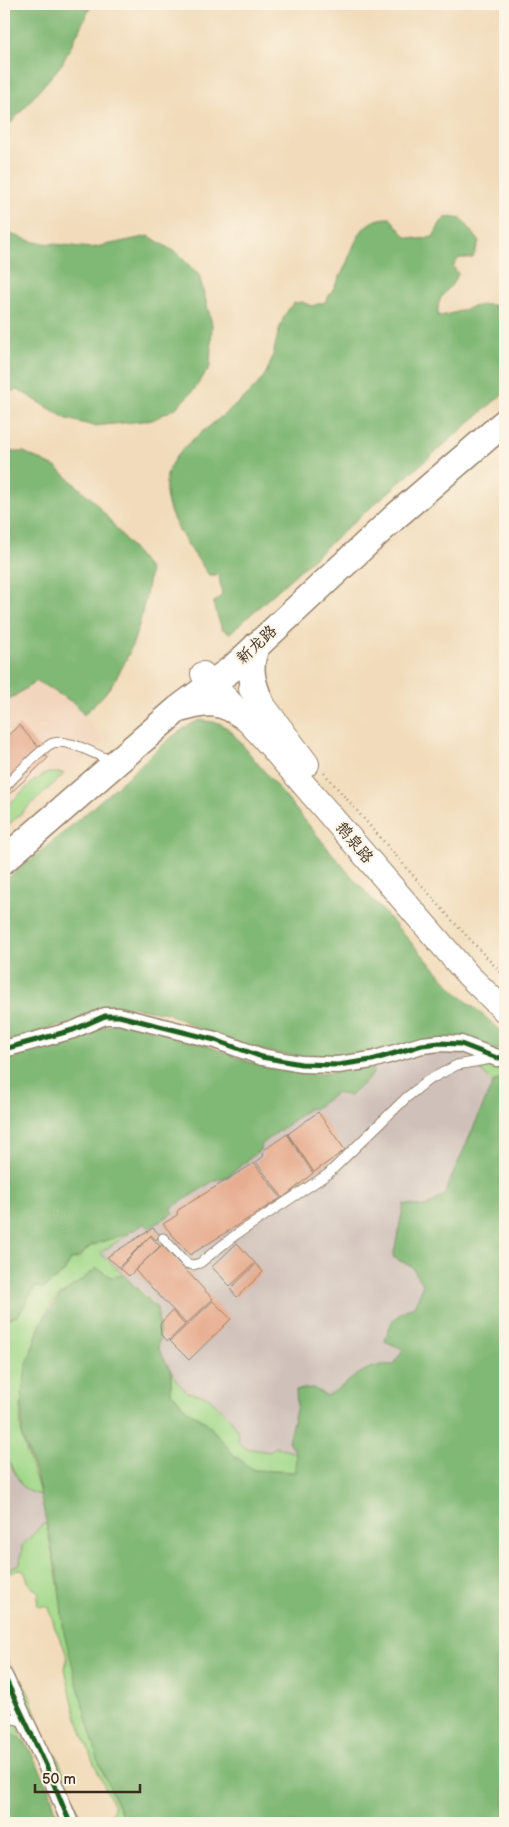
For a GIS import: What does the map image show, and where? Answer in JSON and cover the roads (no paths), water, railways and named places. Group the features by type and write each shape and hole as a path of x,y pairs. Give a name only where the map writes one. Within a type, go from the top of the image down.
{"main road":[{"name":"新龙路","path":"230,662 392,504 505,409"},
{"name":"新龙路","path":"4,845 105,758 207,679 258,644 396,516 505,422"},
{"path":"178,709 198,704 220,703 253,710 251,677 253,654 258,644"},
{"name":"鹅泉路","path":"230,662 253,710 468,975 505,1011"},
{"name":"新龙路","path":"4,860 178,709 207,679"},
{"name":"鹅泉路","path":"207,679 253,710 322,784 478,965 505,991"}],"street":[{"path":"4,1049 74,1030 105,1016 119,1016 207,1038 262,1056 301,1064 338,1065 372,1060 422,1045 440,1043 461,1044 501,1057"},
{"path":"4,1676 27,1722 70,1823"}],"lane":[{"path":"4,788 51,744 63,743 73,745 105,758"},
{"path":"163,1238 186,1263 193,1265 200,1263 234,1236 328,1174 406,1098 427,1081 457,1065 501,1057"},
{"path":"4,1716 27,1722"}]}
